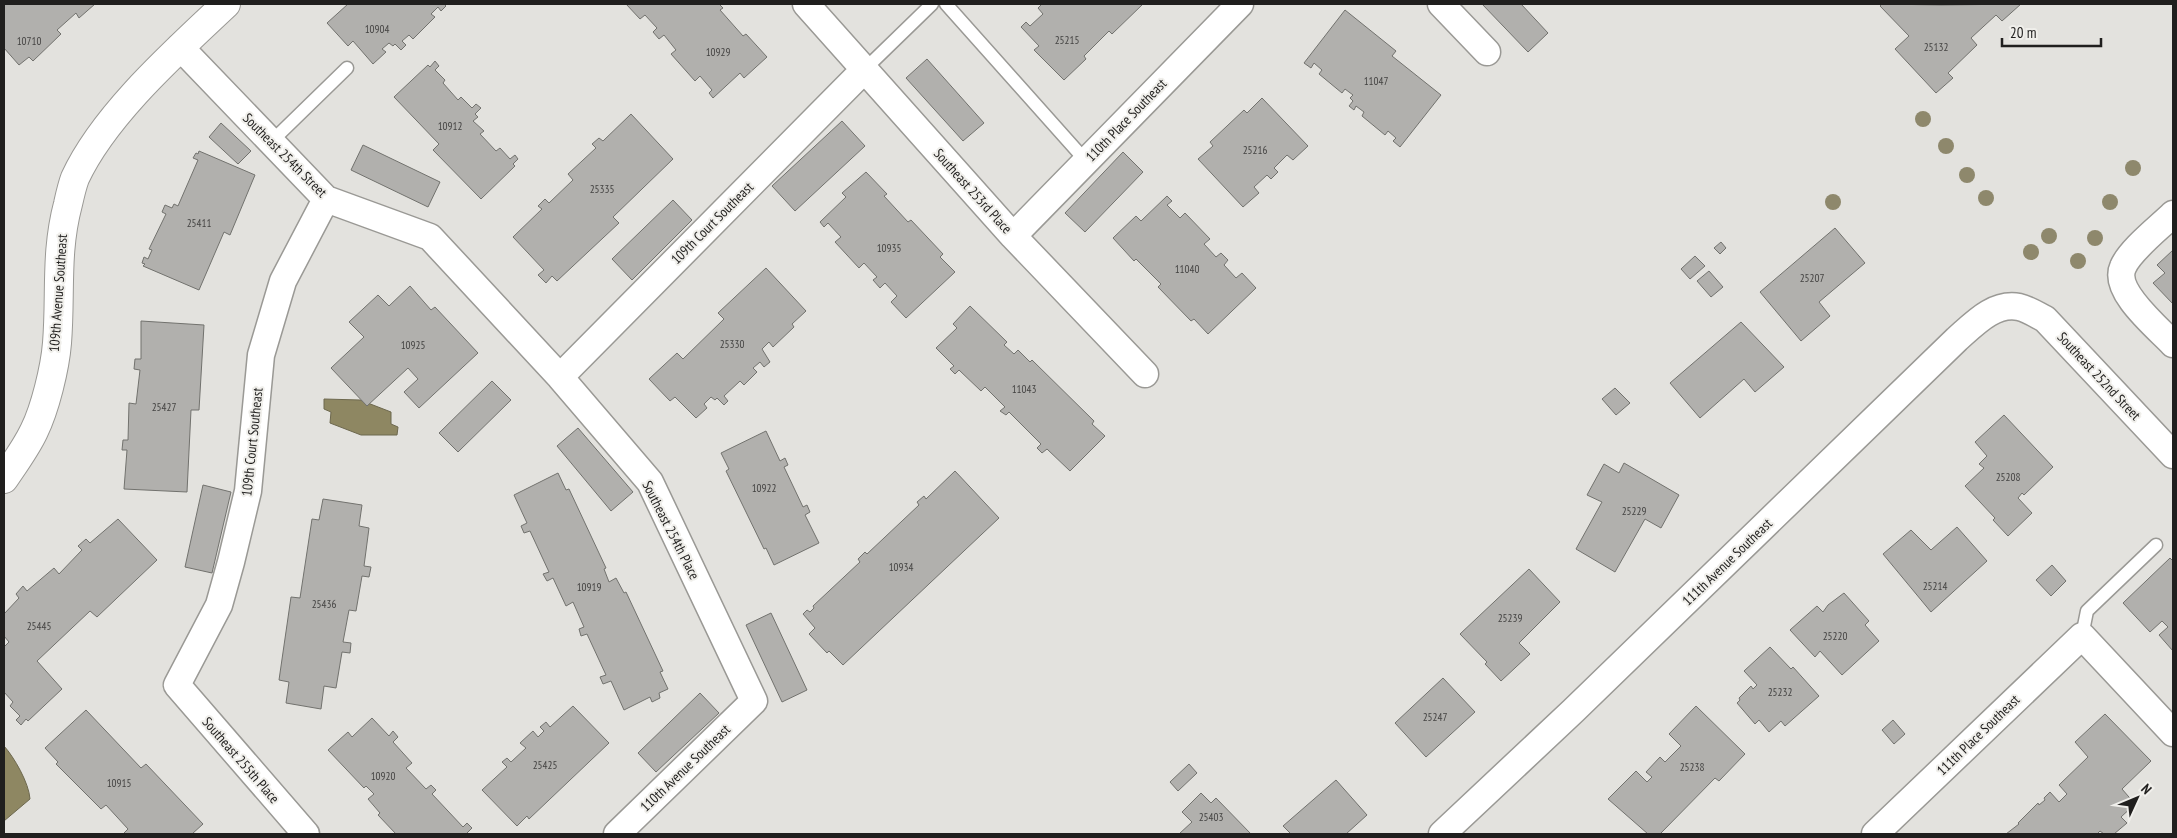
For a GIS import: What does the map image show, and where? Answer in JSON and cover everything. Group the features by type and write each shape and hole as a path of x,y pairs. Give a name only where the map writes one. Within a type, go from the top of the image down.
{"street":[{"name":"109th Avenue Southeast","path":"4,479 34,431 45,398 57,344 59,255 64,221 75,179 97,140 138,91 180,47 226,4"},
{"name":"Southeast 253rd Place","path":"806,4 1013,236 1145,374"},
{"name":"110th Place Southeast","path":"1013,236 1240,4"},
{"path":"1441,4 1487,52"},
{"name":"Southeast 254th Street","path":"180,47 326,199 430,237 560,377"},
{"name":"109th Court Southeast","path":"560,377 864,70"},
{"name":"109th Court Southeast","path":"177,685 219,605 231,562 248,491 261,355 283,281 326,199"},
{"path":"2173,214 2139,246 2122,267 2122,282 2132,301 2173,344"},
{"name":"111th Avenue Southeast","path":"1442,834 1573,711 1957,339 1980,318 2000,307 2019,307"},
{"name":"Southeast 252nd Street","path":"2019,307 2045,319 2173,454"},
{"name":"Southeast 254th Place","path":"560,377 650,482 754,701"},
{"path":"2082,636 2173,733"},
{"name":"111th Place Southeast","path":"1874,834 2082,636"},
{"name":"Southeast 255th Place","path":"177,685 306,834"},
{"name":"110th Avenue Southeast","path":"617,834 754,701"}],"lane":[{"path":"864,70 932,4"},
{"path":"946,4 1086,161"},
{"path":"271,142 347,68"},
{"path":"2082,636 2087,611 2156,545"}],"shaded area":[{"path":"324,399 360,400 391,412 391,424 398,427 397,435 361,435 330,423 331,412 324,409"},
{"path":"4,746 20,771 27,786 30,799 4,821"}],"building":[{"path":"4,4 95,4 79,18 76,13 57,30 61,34 33,61 29,57 19,65 4,48"},
{"path":"348,4 444,4 446,6 441,11 438,7 431,14 435,17 413,39 409,35 402,41 406,45 401,50 395,44 393,46 389,43 382,49 386,52 373,64 353,41 348,46 327,23"},
{"path":"626,4 719,4 723,8 720,10 743,36 746,34 767,57 744,78 740,73 713,98 709,93 712,90 700,76 695,81 671,54 676,50 664,35 659,39 653,32 657,28 645,15 640,19"},
{"path":"1042,4 1143,4 1112,34 1109,31 1084,56 1086,59 1064,80 1034,50 1039,46 1021,27 1026,22 1030,26 1043,14 1038,8"},
{"path":"1482,4 1521,4 1548,33 1528,52"},
{"path":"1882,4 2021,4 2002,21 1996,15 1971,38 1977,45 1948,73 1953,78 1936,93 1895,49 1909,36 1880,6"},
{"path":"1345,10 1396,51 1392,56 1441,95 1400,147 1393,141 1396,138 1388,131 1385,135 1362,116 1364,112 1356,106 1354,110 1349,106 1353,101 1350,98 1353,95 1345,89 1342,93 1319,74 1322,70 1314,63 1311,68 1304,63"},
{"path":"927,59 984,123 963,141 906,78"},
{"path":"435,61 439,66 435,70 445,80 443,83 458,100 461,97 472,108 476,104 481,108 475,114 478,117 473,121 484,131 480,134 496,151 500,148 510,159 515,155 518,159 513,164 515,166 481,199 433,150 439,144 394,97 428,65 430,67"},
{"path":"1262,98 1308,146 1293,160 1287,155 1274,168 1278,172 1271,179 1267,175 1254,187 1259,193 1243,207 1198,159 1213,146 1210,142 1244,110 1247,113"},
{"path":"631,114 673,159 613,217 619,223 557,281 552,276 546,283 538,275 544,270 513,237 542,209 538,206 545,199 549,203 573,180 568,174 596,148 592,144 599,138 603,141"},
{"path":"842,121 865,146 795,211 772,186"},
{"path":"221,123 251,151 238,164 209,137"},
{"path":"363,145 440,182 428,207 351,170"},
{"path":"199,151 255,175 230,235 224,232 199,290 143,266 145,264 142,263 144,257 148,259 152,250 149,249 166,214 162,212 165,205 172,208 174,204 178,206 198,160 193,158"},
{"path":"1123,152 1143,172 1085,232 1065,213"},
{"path":"866,172 887,194 884,196 908,222 911,220 943,254 940,257 955,272 906,318 891,302 897,296 885,283 880,288 873,280 877,277 864,263 859,268 835,242 841,237 828,223 824,227 820,222 846,197 842,193"},
{"path":"1167,196 1172,201 1167,205 1180,218 1185,213 1210,239 1204,244 1216,257 1221,253 1228,260 1224,265 1236,278 1242,273 1256,288 1208,334 1194,319 1191,321 1158,287 1161,284 1136,259 1134,261 1113,238 1136,216 1141,221"},
{"path":"673,200 692,220 632,280 612,259"},
{"path":"1835,228 1865,263 1819,302 1830,316 1801,341 1760,292"},
{"path":"1721,242 1726,248 1720,254 1714,248"},
{"path":"2173,250 2173,304 2153,283 2165,273 2157,265"},
{"path":"1695,256 1705,266 1690,279 1681,269"},
{"path":"766,268 806,311 792,324 794,327 773,347 769,342 762,349 770,362 764,367 760,362 753,368 757,372 744,385 740,381 724,396 728,401 724,405 717,398 715,400 711,397 704,404 707,408 696,418 675,397 670,401 649,379 677,353 683,359 724,319 718,313"},
{"path":"1709,271 1723,287 1711,297 1697,281"},
{"path":"410,286 431,310 435,307 478,353 419,408 404,392 418,379 408,368 367,406 331,368 364,337 349,322 378,295 389,306"},
{"path":"970,306 1007,342 1004,345 1014,354 1018,350 1030,362 1032,360 1094,421 1092,424 1105,436 1070,471 1047,449 1042,453 1037,448 1041,444 1009,412 1006,415 1000,411 1005,407 985,387 981,391 959,370 955,374 950,369 954,366 936,348 957,328 953,324"},
{"path":"141,321 204,325 199,410 191,410 187,492 124,489 127,450 122,450 123,440 128,440 129,403 136,404 140,370 134,369 135,359 141,359"},
{"path":"1741,322 1784,367 1755,392 1744,379 1700,418 1670,383"},
{"path":"492,381 511,400 458,452 439,433"},
{"path":"1615,388 1630,403 1616,415 1602,399"},
{"path":"2004,415 2053,467 2024,495 2022,493 2018,498 2032,513 2008,536 1993,520 1995,518 1965,486 1984,468 1979,464 1987,456 1975,442"},
{"path":"578,428 633,492 611,511 557,446"},
{"path":"766,431 780,461 785,458 788,465 784,467 803,507 807,505 810,512 805,515 819,543 774,565 766,548 764,549 726,471 729,469 721,453"},
{"path":"1624,463 1679,495 1661,528 1645,519 1615,572 1576,549 1602,502 1587,495 1604,464 1619,473"},
{"path":"955,471 999,518 843,665 829,651 827,653 809,634 815,628 803,614 807,610 810,612 814,608 813,606 860,562 858,559 865,552 867,554 919,505 917,502 924,496 926,499"},
{"path":"558,473 566,490 569,489 606,568 604,569 609,582 616,578 624,593 626,592 663,671 660,672 668,689 659,693 660,698 652,702 650,697 624,710 611,681 603,684 600,677 606,675 587,634 581,636 579,629 584,627 573,602 566,606 553,578 547,581 543,574 549,572 530,531 524,533 521,526 527,523 514,495"},
{"path":"203,485 231,492 212,573 185,567"},
{"path":"323,499 362,505 359,526 369,528 364,566 371,567 369,577 362,576 356,611 349,610 343,642 351,643 350,653 342,652 336,688 324,686 321,709 286,703 289,682 279,680 291,597 300,598 312,519 319,520"},
{"path":"118,519 157,560 97,617 90,611 37,661 62,689 28,721 26,719 21,725 16,720 20,716 10,706 13,702 4,692 4,647 9,642 4,636 4,614 19,598 16,594 23,586 27,591 54,568 59,574 82,550 78,546 86,539 90,543"},
{"path":"1957,527 1987,561 1931,612 1883,554 1911,530 1931,550"},
{"path":"2170,558 2173,561 2173,651 2159,635 2168,627 2162,621 2150,632 2123,603"},
{"path":"2052,565 2066,581 2051,596 2036,580"},
{"path":"1529,569 1560,602 1519,643 1530,654 1501,681 1485,664 1487,662 1460,634"},
{"path":"1844,593 1869,621 1865,625 1879,641 1842,675 1820,651 1815,657 1790,630 1817,606 1823,612 1828,605"},
{"path":"771,613 807,690 782,702 746,625"},
{"path":"1770,647 1791,669 1793,667 1819,696 1785,726 1781,721 1769,732 1759,720 1755,724 1737,703 1740,700 1739,698 1751,686 1753,689 1757,685 1744,671"},
{"path":"1443,678 1475,712 1426,757 1395,723"},
{"path":"700,693 719,713 656,772 638,753"},
{"path":"573,706 609,743 529,819 527,816 517,826 482,790 507,767 502,762 507,758 511,762 526,748 520,743 533,731 538,737 544,731 540,727 546,722 550,727"},
{"path":"1696,706 1745,754 1719,781 1715,778 1660,834 1648,834 1608,799 1636,771 1647,782 1652,777 1646,772 1660,757 1665,762 1681,746 1669,734"},
{"path":"86,710 141,768 146,764 203,824 192,834 124,833 128,829 106,805 101,809 56,764 58,762 45,748"},
{"path":"2105,714 2151,761 2122,789 2135,804 2121,817 2127,823 2114,834 2104,834 2100,831 2097,834 2006,834 2019,824 2038,803 2039,805 2045,800 2044,798 2050,792 2059,802 2067,794 2059,785 2088,757 2075,742"},
{"path":"372,718 389,736 393,731 398,737 393,742 412,763 406,768 426,789 431,785 436,790 432,794 463,827 467,823 472,828 467,833 469,834 396,834 378,815 380,813 368,799 374,794 366,786 364,788 328,750 348,732 352,737"},
{"path":"1893,720 1905,734 1894,744 1882,730"},
{"path":"1189,764 1197,773 1178,791 1170,782"},
{"path":"1336,780 1367,815 1346,834 1291,834 1283,826"},
{"path":"1201,793 1211,803 1216,798 1251,834 1179,834 1192,822 1182,812"}]}
